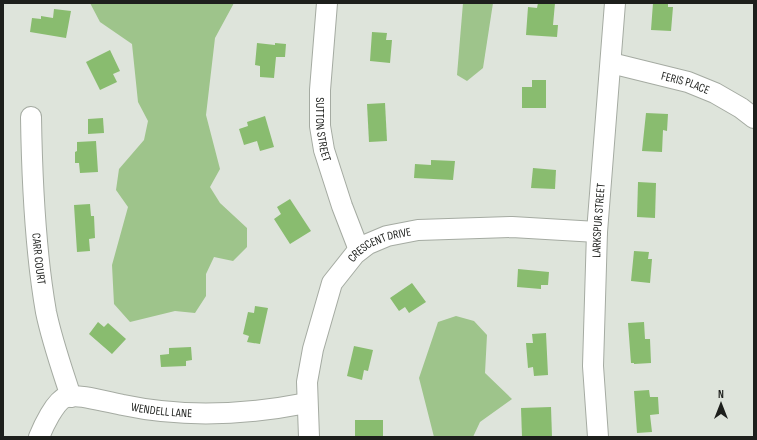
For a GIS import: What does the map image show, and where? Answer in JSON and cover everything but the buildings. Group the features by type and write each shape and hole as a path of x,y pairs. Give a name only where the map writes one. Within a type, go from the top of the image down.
{"street":[{"name":"SUTTON STREET","path":"327,3 320,90 320,126 324,150 335,185 360,250"},
{"name":"LARKSPUR STREET","path":"598,437 593,366 597,232 615,3"},
{"name":"FERIS PLACE","path":"611,63 688,82 715,93 741,108 754,118"},
{"name":"CARR COURT","path":"31,117 32,163 40,263 47,313 71,397"},
{"name":"CRESCENT DRIVE","path":"310,437 307,382 313,349 332,283 355,254 368,244 387,236 418,230 512,227 597,232"},
{"path":"39,437 57,403 66,397 71,397"},
{"name":"WENDELL LANE","path":"71,397 80,397 151,411 180,414 216,414 271,409 307,403"}],"green space":[{"path":"90,3 234,3 215,38 206,115 220,169 210,187 220,203 247,228 247,247 233,261 214,257 206,274 206,296 195,313 175,311 130,322 114,304 112,265 128,207 116,190 119,169 144,140 148,121 138,102 132,44 100,22"},
{"path":"463,3 493,3 483,68 467,81 457,75"},
{"path":"456,316 474,321 487,335 485,373 512,399 480,422 473,437 434,437 419,378 438,322"}]}
